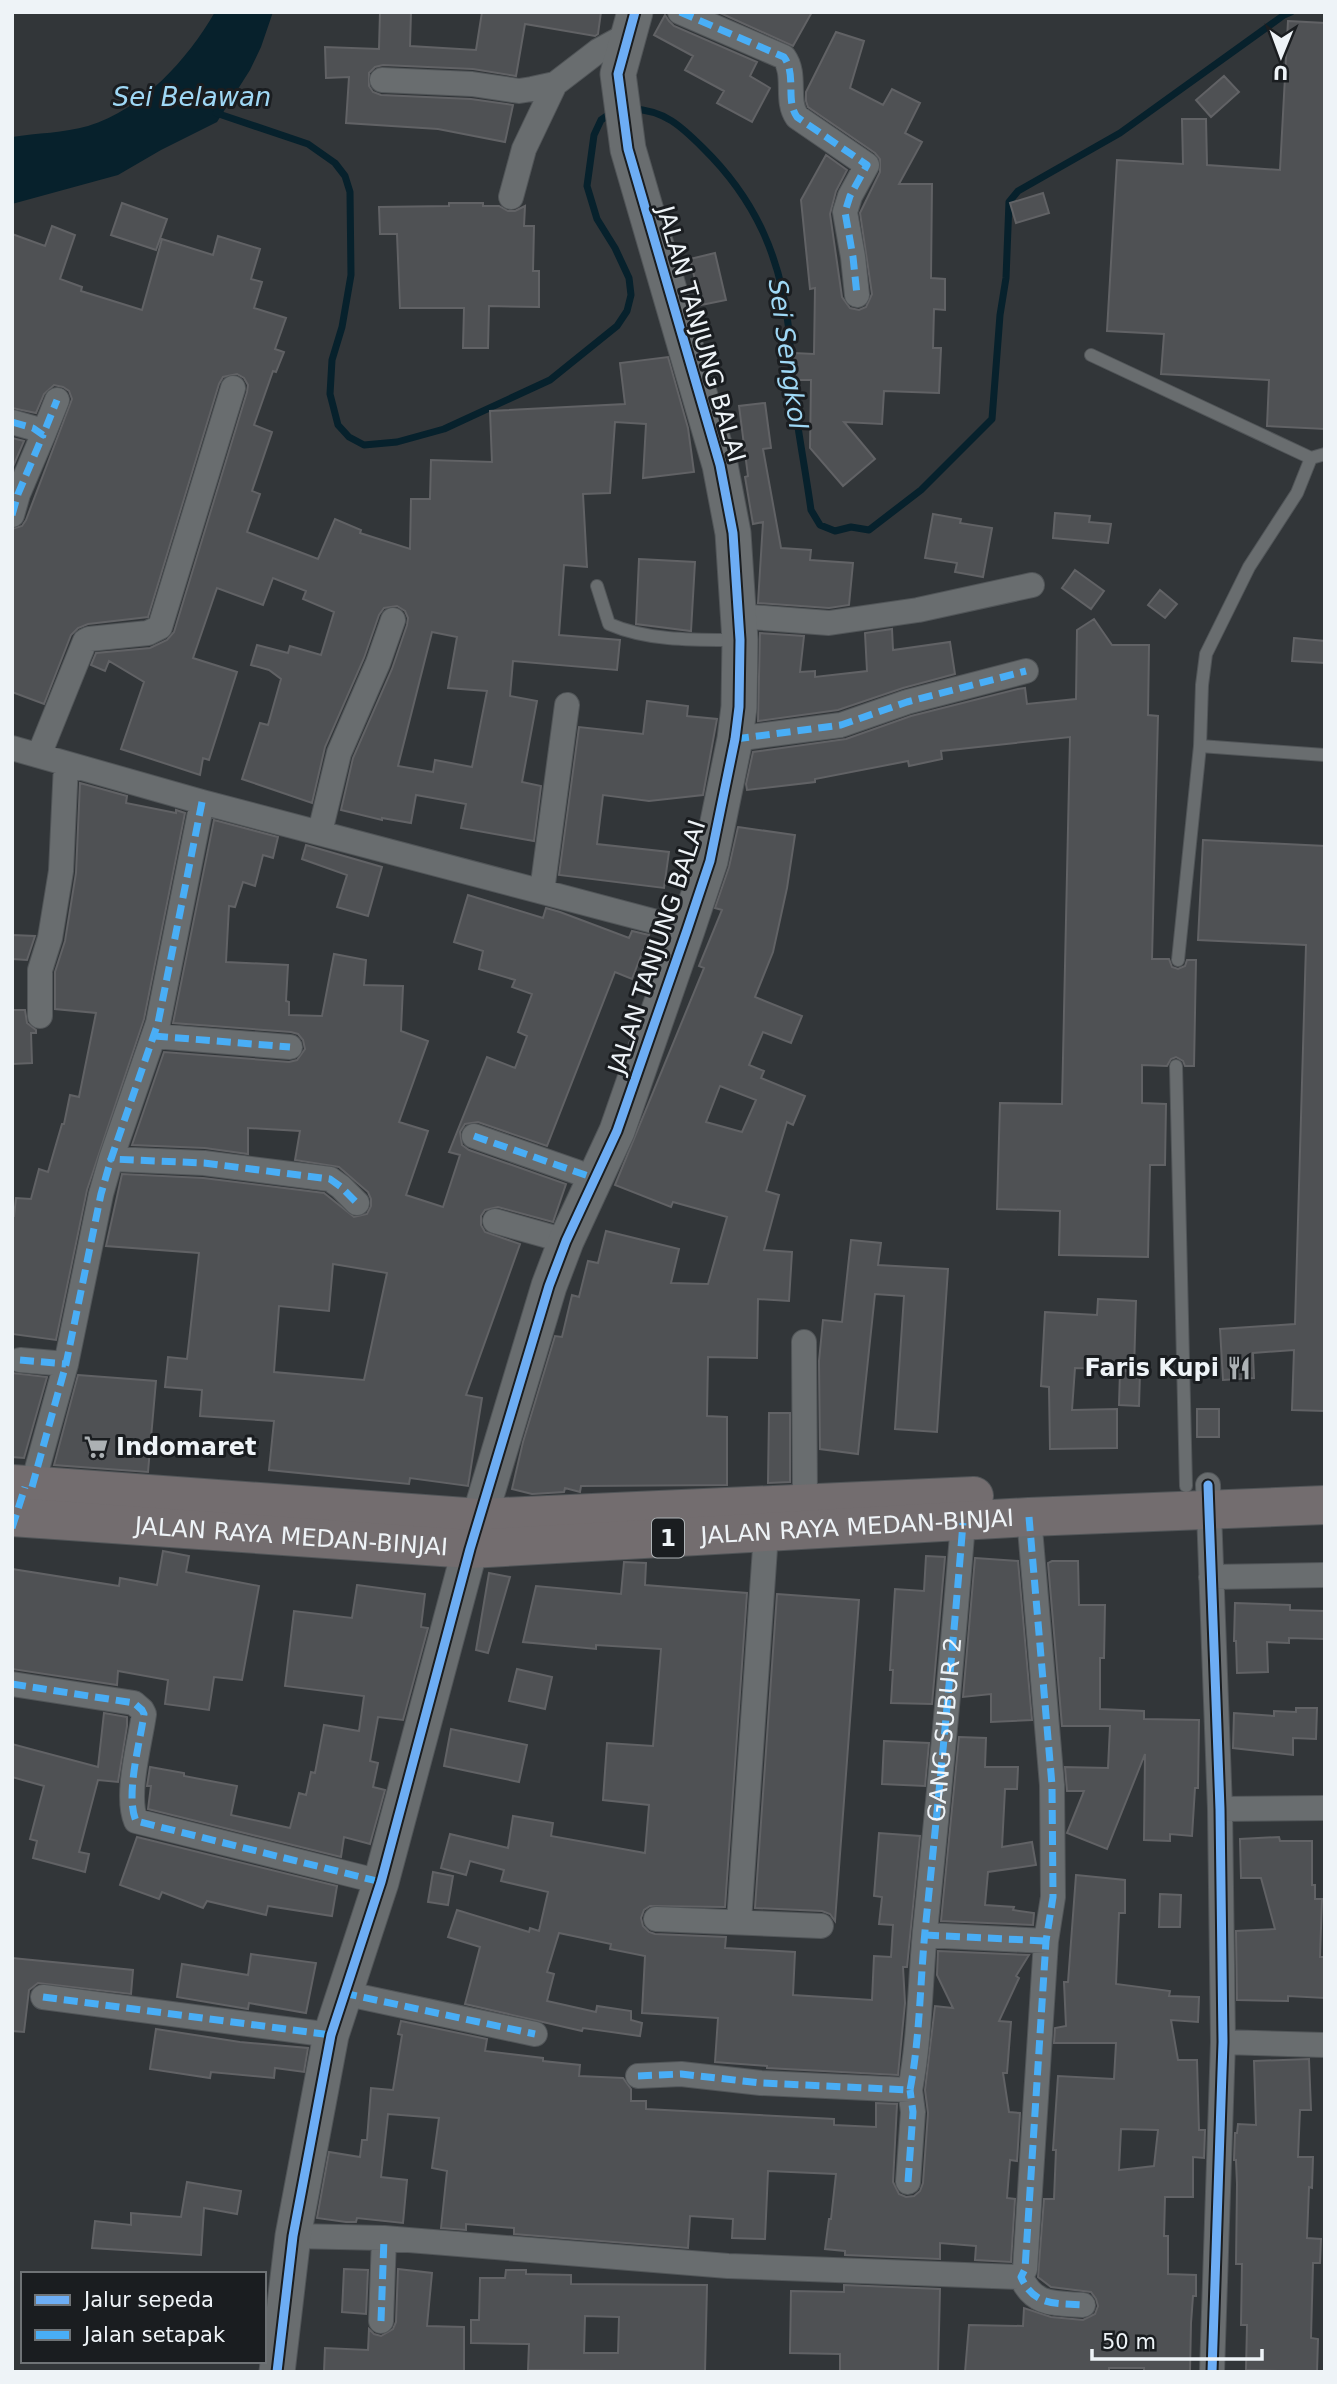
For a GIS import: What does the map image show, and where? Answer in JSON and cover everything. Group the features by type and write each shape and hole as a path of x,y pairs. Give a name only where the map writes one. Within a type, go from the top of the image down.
{"highway":[{"name":"JALAN RAYA MEDAN-BINJAI","path":"18,1503 474,1534 766,1534 1029,1517 1325,1478"},
{"name":"JALAN RAYA MEDAN-BINJAI","path":"474,1534 805,1503 1201,1494 1325,1505"}],"street":[{"path":"680,12 784,57 790,65 792,110 797,117 867,165 849,196 845,212 856,295"},
{"path":"382,80 472,84 519,91 555,84 632,23"},
{"name":"JALAN TANJUNG BALAI","path":"278,2372 293,2236 331,2035 381,1882 474,1534 549,1286 566,1241 617,1131 687,930 710,861 735,739 739,707 739,628 733,533 720,465 628,149 618,74 632,23"},
{"path":"512,197 524,149 555,84"},
{"path":"39,755 85,642 89,639 148,633 160,626 233,388"},
{"path":"12,515 57,400"},
{"path":"12,422 33,428 43,435"},
{"path":"739,628 829,623 918,610 1032,585"},
{"path":"320,832 339,753 378,663 393,620"},
{"path":"735,739 841,725 907,702 1026,671"},
{"path":"542,891 567,705"},
{"path":"12,748 202,802 687,930"},
{"path":"40,1016 40,970 50,938 61,871 66,764"},
{"path":"18,1503 66,1364 101,1194 154,1036 202,802"},
{"path":"154,1036 290,1047"},
{"path":"474,1136 594,1178"},
{"path":"111,1160 204,1163 330,1179 357,1203"},
{"path":"495,1220 566,1241"},
{"path":"804,1342 805,1503"},
{"path":"20,1360 66,1364"},
{"path":"1201,1494 1211,1577 1220,1809 1223,2042 1212,2372"},
{"path":"1020,2277 1025,2269 1046,1941 1052,1897 1052,1785 1029,1517"},
{"name":"GANG SUBUR 2","path":"908,2182 913,2112 911,2090 918,2047 925,1935 947,1727 963,1522"},
{"path":"739,1922 766,1534"},
{"path":"1211,1577 1325,1575"},
{"path":"12,1685 134,1703 142,1710 144,1714 132,1792 132,1811 136,1821 381,1882"},
{"path":"1220,1809 1325,1808"},
{"path":"656,1919 821,1926"},
{"path":"925,1935 1046,1941"},
{"path":"343,1993 535,2034"},
{"path":"43,1997 331,2035"},
{"path":"1223,2042 1325,2045"},
{"path":"638,2076 681,2074 761,2083 911,2090"},
{"path":"293,2236 384,2238 729,2266 1020,2277"},
{"path":"381,2321 384,2238"},
{"path":"1020,2277 1027,2290 1043,2301 1083,2305"}],"lane":[{"path":"1091,355 1311,458 1325,454"},
{"path":"1178,960 1200,746 1206,654 1249,567 1297,493 1311,458"},
{"path":"597,586 609,624 629,632 695,640 739,628"},
{"path":"1200,746 1325,755"},
{"path":"1176,1066 1201,1494"}],"water":[{"name":"Sei Belawan","path":"215,12 273,12 250,70 217,122 118,175 12,204 12,137 88,126 127,108 162,81 177,65"}],"building":[{"path":"380,12 411,12 410,46 476,50 482,12 601,12 598,34 595,36 525,24 516,76 473,69 383,65 375,67 369,73 369,86 373,92 381,95 471,99 513,105 505,142 438,129 346,123 349,77 326,78 325,47 379,49"},
{"path":"718,12 812,12 793,46"},
{"path":"665,15 674,26 757,62 750,76 770,88 752,122 717,103 724,91 685,70 693,56 654,35"},
{"path":"1288,21 1325,23 1325,429 1267,426 1269,380 1161,374 1164,334 1107,331 1117,160 1183,164 1182,119 1206,119 1207,165 1280,170"},
{"path":"836,32 864,41 850,88 883,105 892,89 920,103 905,133 922,142 899,184 932,184 931,278 945,279 945,310 934,309 933,348 941,348 939,393 884,391 882,424 844,422 875,459 843,486 810,448 811,380 794,380 794,353 814,354 815,288 810,289 801,200 826,155 847,170 836,191 830,214 842,297 850,308 859,310 866,307 872,294 860,213 880,172 880,159 808,107 806,101 806,92"},
{"path":"1224,76 1239,92 1211,117 1196,100"},
{"path":"1043,193 1049,213 1016,223 1010,203"},
{"path":"122,203 167,219 156,250 111,235"},
{"path":"449,203 483,203 483,206 499,206 508,211 525,206 524,226 534,226 533,271 539,271 539,307 489,306 488,348 463,348 464,308 400,308 397,234 380,234 379,207 449,206"},
{"path":"52,226 75,235 60,279 82,287 81,291 142,310 162,239 213,255 218,236 260,249 251,279 262,282 254,308 286,318 275,349 284,352 276,372 273,371 254,425 272,432 252,491 260,494 247,532 318,559 335,519 361,530 360,533 410,549 411,499 430,499 431,460 492,462 490,411 625,404 620,363 668,357 688,428 694,472 643,478 646,424 615,422 610,493 583,494 587,567 564,565 559,635 620,640 617,670 513,661 510,696 537,701 522,782 541,786 534,841 461,828 466,804 416,795 411,823 382,820 341,810 353,758 392,669 407,625 405,611 397,606 384,608 379,615 364,658 325,747 312,803 242,779 260,723 268,725 281,679 269,670 251,665 257,645 288,653 290,646 321,655 334,612 303,599 306,591 273,578 263,605 217,588 193,658 237,672 209,760 203,758 200,775 121,749 144,682 109,661 105,671 91,665 96,653 150,648 167,640 174,632 247,392 248,385 244,378 237,374 223,377 219,384 148,617 88,624 78,628 71,635 44,704 12,692 12,529 22,526 26,520 72,399 69,391 54,385 44,394 36,413 12,408 12,234 45,246","holes":["432,632 457,637 448,688 487,691 472,767 435,760 433,772 398,766"]},
{"path":"715,253 726,300 701,305 690,259"},
{"path":"765,403 771,448 763,449 781,548 811,550 810,560 853,563 849,605 829,608 758,603 763,522 753,524 745,477 748,476 739,406"},
{"path":"12,438 24,441 12,469"},
{"path":"1055,513 1090,516 1089,522 1111,524 1108,543 1053,538"},
{"path":"933,514 961,519 960,523 992,528 983,577 955,572 957,563 925,558"},
{"path":"639,559 695,562 691,631 636,624"},
{"path":"1075,570 1104,591 1091,609 1062,588"},
{"path":"1160,590 1177,604 1165,618 1148,605"},
{"path":"1094,619 1112,645 1149,645 1148,715 1158,716 1152,959 1169,959 1172,967 1178,969 1185,966 1187,960 1196,960 1194,1066 1185,1066 1183,1061 1176,1057 1171,1059 1167,1066 1142,1065 1142,1103 1166,1104 1165,1165 1150,1165 1148,1257 1059,1255 1060,1211 997,1209 1000,1103 1062,1104 1070,737 941,751 942,759 909,766 908,761 815,779 815,782 747,790 746,784 753,752 846,739 911,716 1018,689 1025,688 1027,704 1076,699 1077,630"},
{"path":"892,629 893,650 950,642 955,674 838,710 758,721 760,633 804,636 800,672 815,671 815,677 867,671 865,633"},
{"path":"1294,638 1325,641 1325,663 1292,661"},
{"path":"647,701 688,706 687,716 717,719 703,795 649,801 603,795 597,844 669,852 664,888 559,875 579,727 643,734"},
{"path":"80,783 127,796 126,803 185,813 144,1019 87,1190 56,1340 12,1334 12,1216 16,1198 31,1199 39,1169 48,1172 64,1124 70,1095 79,1097 96,1013 55,1009 55,972 65,941 76,873"},
{"path":"214,820 278,837 273,858 263,855 255,886 243,882 235,907 229,906 226,962 288,965 286,1001 289,1002 289,1015 322,1016 334,954 366,960 364,985 403,986 401,1031 428,1041 399,1122 428,1131 406,1195 443,1207 460,1155 449,1152 487,1057 515,1068 527,1036 518,1032 532,994 512,987 515,980 479,969 483,951 454,942 468,895 543,918 546,908 629,938 632,931 649,935 632,979 615,972 547,1146 478,1122 465,1124 460,1132 462,1145 469,1150 566,1184 553,1222 498,1207 485,1210 481,1216 481,1225 485,1232 520,1244 466,1395 482,1398 468,1486 410,1478 409,1484 269,1470 274,1421 200,1416 202,1390 165,1387 168,1357 187,1359 199,1253 106,1246 122,1174 203,1178 324,1193 354,1217 367,1214 371,1206 368,1192 339,1167 295,1160 300,1131 248,1128 248,1154 205,1148 132,1145 164,1052 289,1062 297,1060 305,1049 303,1040 298,1034 291,1032 173,1023","holes":["333,1264 387,1273 364,1380 274,1372 279,1306 329,1311"]},
{"path":"738,827 795,835 773,952 755,997 802,1016 791,1043 763,1032 749,1065 764,1071 761,1078 805,1096 793,1125 787,1122 766,1191 779,1195 764,1250 792,1252 789,1301 758,1299 757,1358 708,1357 707,1416 727,1417 727,1485 581,1486 580,1492 565,1488 564,1492 532,1494 512,1489 523,1442 555,1336 562,1337 572,1295 579,1297 588,1261 598,1263 606,1231 679,1249 671,1283 708,1284 727,1217 673,1202 671,1207 615,1185 704,968 699,966 722,910 715,908 729,867","holes":["720,1086 756,1100 742,1132 706,1122"]},
{"path":"1203,840 1325,846 1325,1411 1292,1410 1294,1350 1253,1353 1254,1378 1223,1380 1220,1329 1295,1324 1306,945 1198,940"},
{"path":"306,845 382,867 368,916 337,907 347,875 302,859"},
{"path":"12,935 35,936 27,960 12,959"},
{"path":"12,1010 25,1010 27,1023 36,1030 36,1033 31,1033 32,1063 12,1064"},
{"path":"851,1240 881,1243 878,1265 948,1269 937,1432 895,1429 904,1296 875,1294 858,1454 820,1449 819,1361 823,1320 842,1322"},
{"path":"1098,1299 1136,1301 1134,1370 1075,1368 1072,1410 1117,1409 1117,1448 1050,1449 1049,1387 1041,1386 1045,1312 1097,1315"},
{"path":"1120,1371 1140,1372 1139,1406 1119,1405"},
{"path":"12,1373 47,1377 24,1458 12,1457"},
{"path":"78,1375 156,1381 148,1472 54,1465"},
{"path":"1197,1409 1219,1409 1219,1437 1197,1437"},
{"path":"769,1413 790,1413 790,1482 768,1483"},
{"path":"163,1551 189,1556 186,1572 259,1586 242,1680 214,1677 209,1710 165,1704 168,1680 118,1671 117,1685 12,1669 12,1569 119,1586 120,1578 157,1585"},
{"path":"926,1556 945,1557 932,1704 891,1703 893,1670 890,1670 895,1589 924,1591"},
{"path":"975,1558 1018,1561 1032,1720 991,1722 991,1694 963,1697"},
{"path":"1078,1561 1079,1605 1105,1605 1104,1658 1100,1658 1100,1709 1144,1711 1144,1719 1199,1720 1198,1788 1195,1788 1192,1836 1170,1834 1170,1841 1144,1840 1145,1754 1107,1849 1067,1833 1084,1791 1067,1791 1065,1767 1108,1768 1110,1726 1062,1726 1048,1563"},
{"path":"624,1562 646,1563 645,1585 747,1593 725,1907 650,1906 644,1910 641,1918 643,1926 655,1934 726,1937 725,1948 795,1952 793,1995 872,2000 874,1956 891,1957 893,1925 879,1924 882,1897 874,1896 879,1833 920,1836 907,1967 903,1967 905,2003 898,2075 767,2068 715,2062 718,2018 642,2013 645,1956 610,1949 611,1944 559,1933 547,1972 554,1974 547,2001 596,2012 597,2006 631,2011 631,2020 642,2023 640,2036 583,2028 582,2031 465,2004 480,1947 448,1937 457,1910 529,1932 530,1928 539,1931 548,1892 501,1881 504,1870 470,1861 466,1875 441,1868 450,1834 508,1848 513,1816 553,1823 551,1836 645,1853 649,1805 603,1800 607,1743 653,1746 661,1649 596,1645 596,1649 523,1642 536,1586 621,1594"},
{"path":"489,1573 510,1577 488,1653 476,1650"},
{"path":"357,1585 425,1594 421,1627 428,1628 403,1720 378,1717 370,1761 378,1763 373,1787 385,1790 370,1844 344,1837 341,1857 148,1809 150,1767 237,1786 231,1815 290,1828 299,1793 306,1795 311,1772 315,1773 324,1725 359,1731 364,1696 285,1686 294,1611 352,1618"},
{"path":"777,1594 859,1600 835,1921 830,1914 822,1911 755,1908"},
{"path":"1235,1603 1290,1605 1290,1610 1325,1611 1325,1639 1289,1638 1289,1643 1267,1642 1268,1672 1237,1673"},
{"path":"517,1669 552,1677 545,1709 509,1701"},
{"path":"1296,1708 1317,1708 1316,1739 1293,1738 1293,1755 1233,1748 1234,1713 1274,1716 1274,1711 1296,1712"},
{"path":"104,1713 127,1717 127,1726 118,1782 98,1780 79,1852 89,1854 85,1872 33,1858 37,1841 30,1839 44,1786 12,1777 12,1744 98,1767"},
{"path":"451,1729 527,1745 519,1782 444,1766"},
{"path":"959,1737 986,1738 985,1767 1018,1767 1017,1789 1005,1789 1002,1847 1032,1842 1036,1865 988,1872 985,1905 1014,1907 1013,1910 1034,1913 1033,1925 941,1921"},
{"path":"884,1741 929,1743 925,1786 882,1784"},
{"path":"137,1837 337,1886 332,1916 268,1906 266,1915 207,1901 203,1908 162,1892 159,1899 120,1885"},
{"path":"1279,1837 1280,1841 1312,1841 1312,1885 1315,1885 1315,1899 1322,1899 1320,1957 1325,1957 1325,1998 1288,1996 1288,2001 1237,2000 1236,1931 1275,1929 1261,1878 1241,1878 1240,1839"},
{"path":"433,1872 453,1876 448,1905 428,1902"},
{"path":"1076,1875 1125,1880 1125,1913 1119,1913 1116,1984 1170,1991 1169,1996 1199,1997 1198,2022 1171,2020 1178,2060 1197,2060 1199,2130 1205,2130 1204,2158 1193,2157 1193,2197 1165,2197 1164,2236 1168,2236 1168,2274 1196,2275 1190,2372 1144,2372 1144,2368 1109,2368 1109,2372 965,2372 969,2325 1023,2326 1024,2308 1051,2317 1083,2320 1095,2314 1098,2306 1091,2292 1051,2287 1038,2277 1044,2199 1054,2199 1056,2150 1053,2150 1058,2076 1114,2079 1116,2043 1054,2043 1055,2028 1066,2026 1064,1982 1068,1982","holes":["1121,2129 1158,2130 1154,2166 1119,2170"]},
{"path":"1160,1894 1181,1895 1180,1927 1159,1927"},
{"path":"938,1951 1029,1955 1016,1976 1019,1978 999,2021 1011,2022 1007,2073 1003,2073 1009,2112 1020,2113 1017,2161 1010,2160 1007,2198 1015,2199 1011,2262 975,2260 976,2246 940,2243 940,2259 845,2255 845,2251 825,2249 836,2174 768,2171 765,2239 732,2238 733,2219 690,2216 688,2248 514,2234 514,2228 466,2224 466,2230 441,2228 447,2171 432,2168 439,2118 388,2114 381,2177 407,2180 403,2223 357,2218 356,2222 346,2222 317,2218 329,2152 360,2157 362,2140 367,2140 371,2088 393,2090 402,2035 398,2034 401,2021 487,2039 485,2051 580,2065 579,2076 623,2078 631,2089 631,2101 646,2101 646,2109 834,2119 834,2125 876,2127 876,2103 897,2104 893,2182 899,2194 914,2196 923,2183 928,2113 925,2090 935,2006 953,2008 937,1975"},
{"path":"251,1954 316,1963 306,2013 249,2003 248,2009 177,1997 182,1964 248,1975"},
{"path":"12,1958 133,1970 131,1994 38,1983 29,1990 24,2032 12,2031"},
{"path":"156,2029 240,2042 308,2048 304,2072 275,2068 274,2078 211,2072 210,2078 150,2069"},
{"path":"1309,2059 1311,2110 1300,2110 1298,2157 1313,2157 1307,2238 1321,2239 1320,2263 1313,2263 1311,2338 1318,2339 1317,2372 1246,2370 1247,2325 1241,2325 1242,2264 1236,2264 1235,2133 1238,2124 1256,2125 1254,2061"},
{"path":"187,2182 241,2191 237,2214 204,2208 201,2255 92,2248 95,2221 131,2225 131,2213 181,2217"},
{"path":"344,2269 368,2270 366,2314 342,2312"},
{"path":"398,2269 432,2273 427,2326 464,2327 464,2372 324,2372 325,2348 368,2350 369,2329 381,2336 393,2329 396,2322"},
{"path":"506,2270 526,2270 526,2274 571,2275 571,2284 707,2285 705,2372 528,2370 529,2344 471,2343 471,2320 479,2320 480,2278 505,2278","holes":["585,2316 619,2317 618,2353 584,2353"]},
{"path":"844,2285 940,2289 938,2372 840,2372 840,2354 790,2353 791,2291 844,2292"}],"waterway":[{"name":"Sei Sengkol","path":"632,109 654,112 687,133 722,168 751,210 763,232 780,279 789,331 794,400 811,510 820,525 835,531 851,527 869,530 921,490 992,419 1000,315 1006,278 1009,202 1018,191 1120,133 1291,12"},
{"name":"Sei Sengkol","path":"216,113 308,144 335,163 345,176 350,192 351,275 342,327 332,360 330,394 338,425 349,437 364,445 397,442 444,429 550,380 617,326 627,311 631,295 629,278 597,219 587,186 594,135 601,120 614,111"}],"marked path":[{"path":"680,12 784,57 790,72 792,103 797,117 867,165 850,196 845,212 857,295"},
{"path":"12,422 33,428 43,435 57,400"},
{"path":"12,515 43,435"},
{"path":"735,739 841,725 907,702 1026,671"},
{"path":"202,802 158,1023 111,1159 204,1163 330,1179 357,1203"},
{"path":"154,1036 290,1047"},
{"path":"474,1136 594,1178"},
{"path":"32,1487 66,1364 101,1194 111,1159"},
{"path":"20,1360 66,1364"},
{"path":"12,1528 25,1487"},
{"path":"1029,1517 1052,1785 1053,1897 1046,1941 1025,2269 1021,2277 1039,2298 1054,2303 1083,2305"},
{"path":"638,2076 681,2074 761,2083 910,2090 918,2030 963,1523"},
{"path":"12,1684 134,1703 142,1710 144,1714 132,1797 136,1821 381,1882"},
{"path":"925,1935 1046,1941"},
{"path":"343,1993 535,2034"},
{"path":"43,1997 331,2035"},
{"path":"908,2182 913,2112 910,2090"},
{"path":"381,2321 384,2238"}],"cycle path":[{"path":"277,2372 293,2236 331,2035 381,1882 470,1549 549,1286 566,1241 617,1131 687,930 710,861 735,739 739,707 740,640 733,533 720,465 628,149 618,74 635,12"},
{"path":"1208,1485 1220,1809 1223,2042 1212,2372"}],"place":[{"name":"Faris Kupi","path":"1239,1368"},
{"name":"Indomaret","path":"96,1447"}]}
